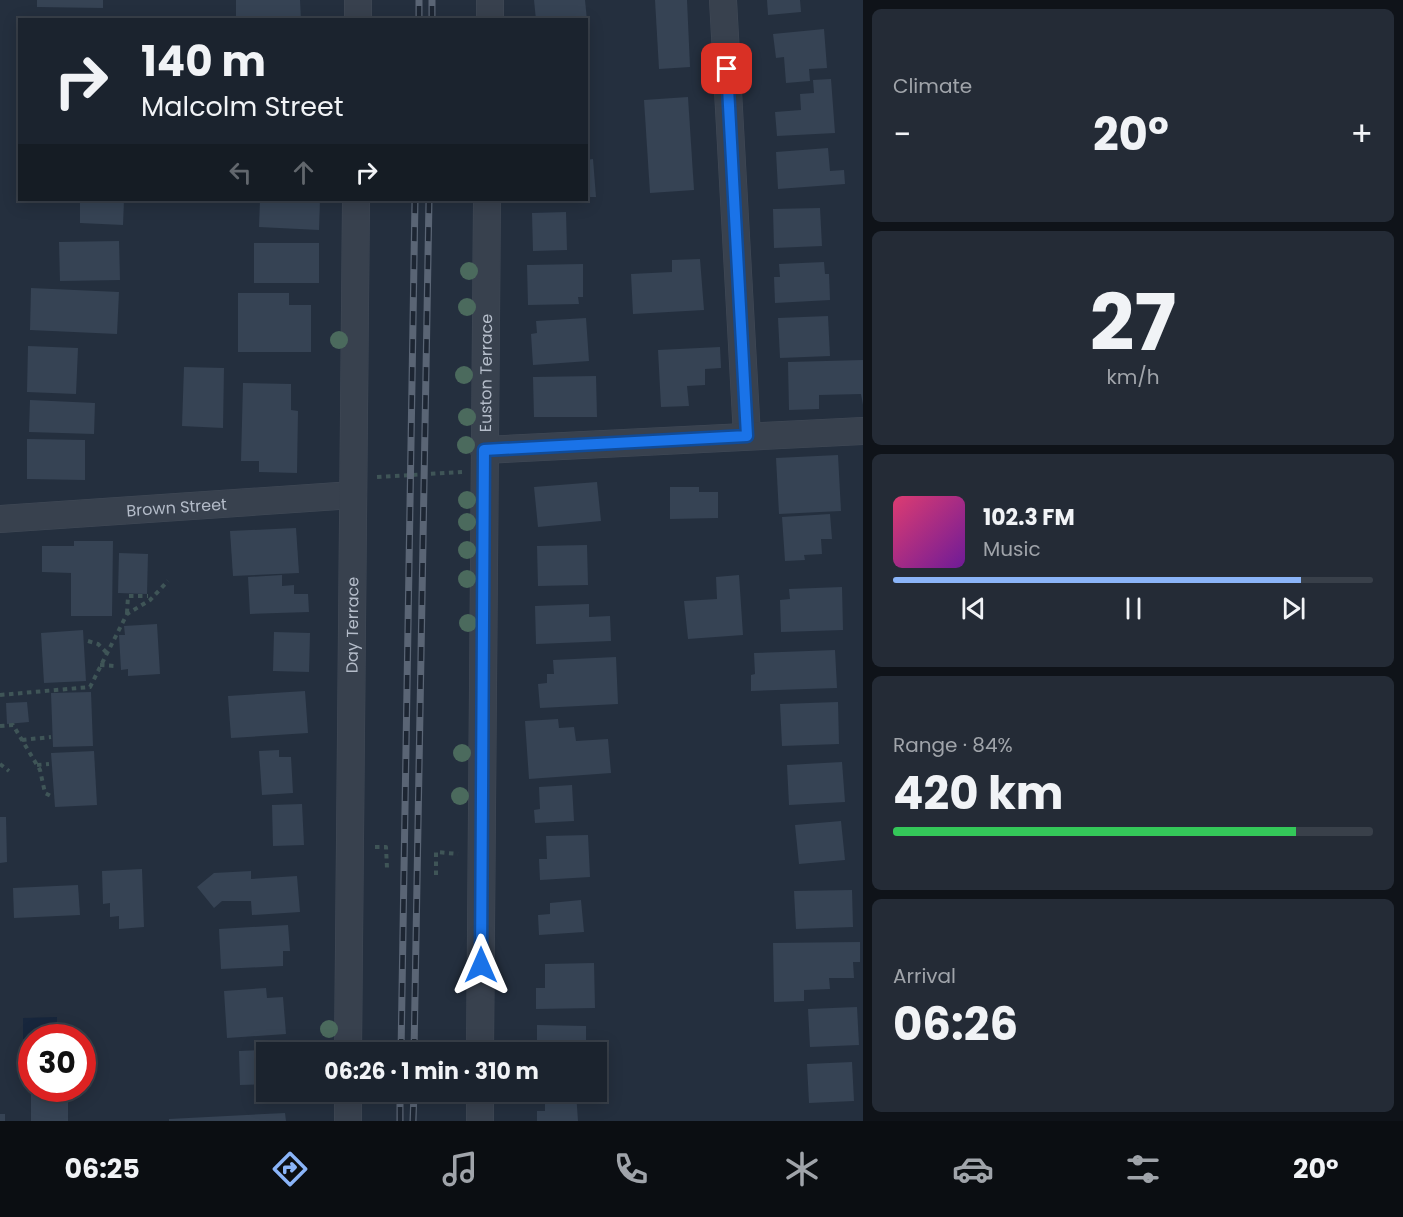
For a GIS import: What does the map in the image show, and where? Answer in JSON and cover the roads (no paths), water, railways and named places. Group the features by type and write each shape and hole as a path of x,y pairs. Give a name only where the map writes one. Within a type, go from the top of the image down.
{"street":[{"path":"358,0 358,18"},
{"path":"490,0 490,18"},
{"path":"723,0 747,436"},
{"name":"Day Terrace","path":"348,1042 356,201"},
{"name":"Euston Terrace","path":"480,1042 488,201"},
{"path":"484,460 747,436 863,431"},
{"name":"Brown Street","path":"0,519 353,487"},
{"path":"348,1102 348,1121"},
{"path":"480,1102 480,1121"}],"water":[{"path":"57,1017 57,1024 23,1024 23,1018"}],"railway":[{"path":"419,0 419,18"},
{"path":"432,0 432,18"},
{"path":"401,1042 415,201"},
{"path":"414,1042 429,201"},
{"path":"400,1102 400,1121"},
{"path":"413,1121 414,1102"}]}
